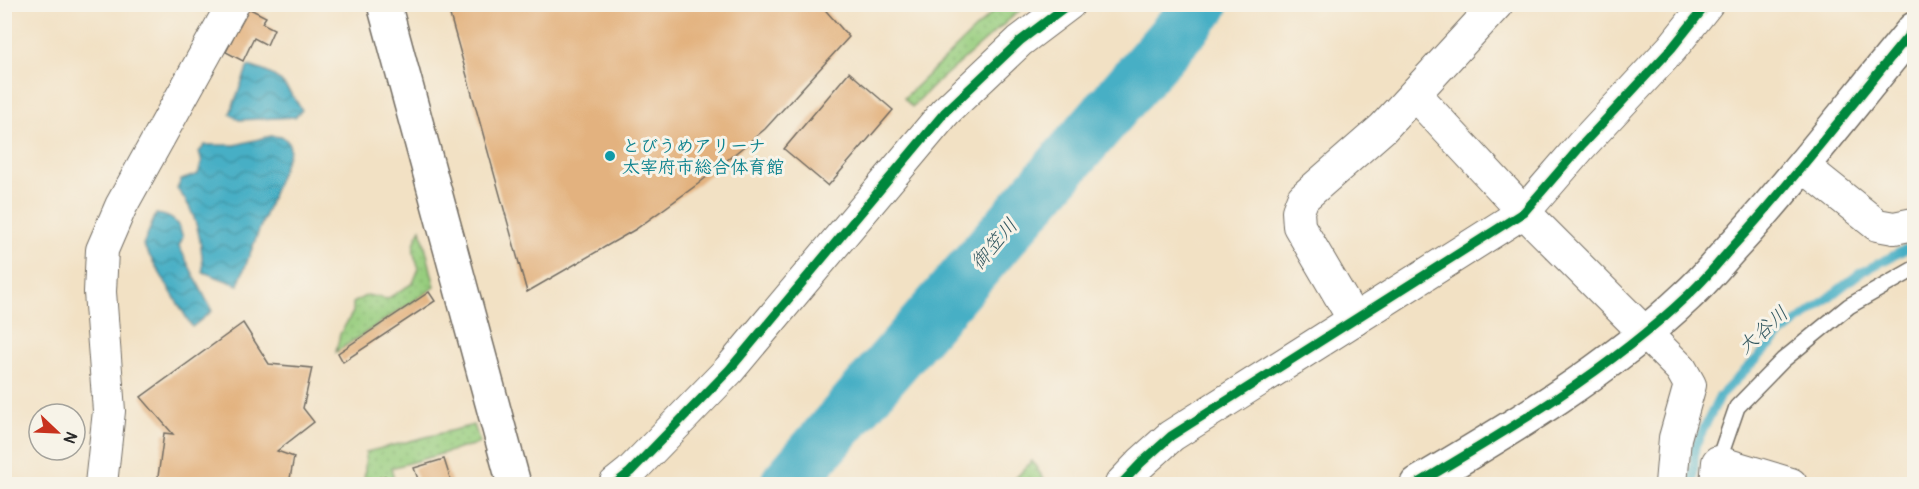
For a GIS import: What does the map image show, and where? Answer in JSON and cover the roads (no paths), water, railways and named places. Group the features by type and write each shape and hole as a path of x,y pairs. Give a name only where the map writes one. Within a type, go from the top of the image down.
{"street":[{"path":"100,484 109,411 100,292 102,250 121,206 233,4"},
{"path":"384,4 463,303 514,484"},
{"path":"615,484 630,472 729,370 945,112 1020,41 1069,4"},
{"path":"1354,320 1299,226 1298,211 1303,198 1383,128 1497,4"},
{"path":"1121,484 1171,436 1524,212 1581,146 1672,48 1707,4"},
{"path":"1417,484 1574,386 1646,333 1690,294 1777,198 1914,29"},
{"path":"1415,95 1524,212 1681,369 1690,385 1675,438 1671,484"},
{"path":"1803,166 1877,225 1894,228 1914,224"},
{"path":"1717,473 1791,484"}],"lane":[{"path":"1717,473 1737,407 1783,360 1849,306 1914,269"}],"water":[{"path":"248,66 274,76 302,110 295,117 239,120 230,114"},
{"path":"271,136 283,137 289,143 290,150 238,285 203,272 194,217 177,189 181,180 198,174 202,162 199,152 205,145 235,145"},
{"path":"156,214 171,218 179,227 183,237 179,246 212,311 192,327 143,245"}],"waterway":[{"name":"御笠川","path":"787,484 1202,4"},
{"name":"大谷川","path":"1693,484 1695,446 1720,396 1779,336 1860,273 1914,245"}],"place":[{"name":"とびうめアリーナ 太宰府市総合体育館","path":"610,156"}]}
